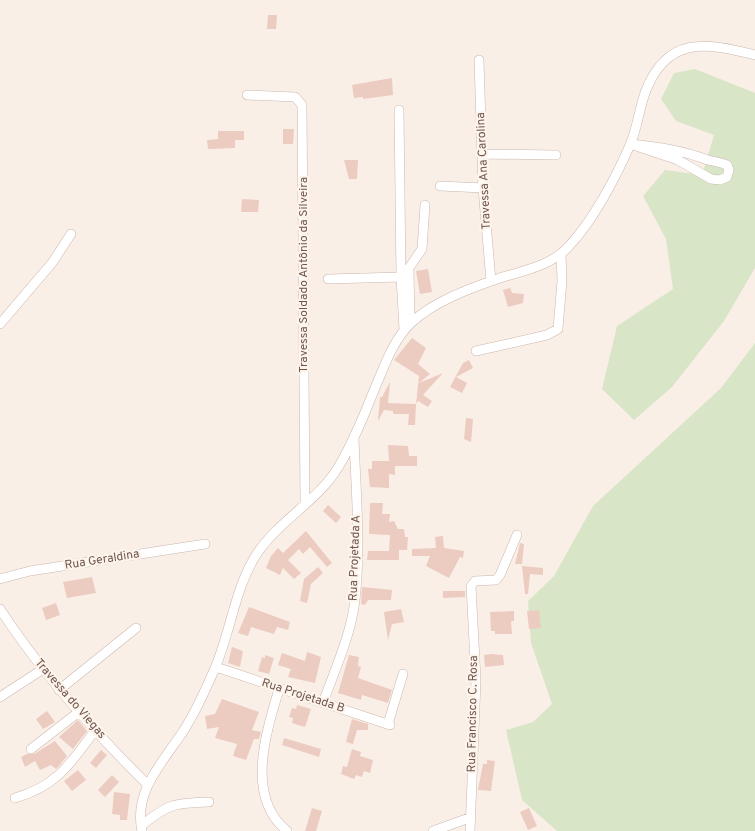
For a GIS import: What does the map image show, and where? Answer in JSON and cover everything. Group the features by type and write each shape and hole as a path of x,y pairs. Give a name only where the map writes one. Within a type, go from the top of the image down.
{"street":[{"path":"141,829 140,813 148,785 193,715 216,667 245,580 256,554 275,530 305,504 337,469 354,439 391,350 407,327 422,313 491,281 539,265 561,254 585,226 630,144 645,93 657,68 672,53 686,47 713,45 755,55"},
{"name":"Travessa Ana Carolina","path":"479,60 483,188 491,281"},
{"name":"Travessa Soldado Antônio da Silveira","path":"247,95 295,97 302,105 305,504"},
{"path":"399,110 401,277 407,327"},
{"path":"630,144 680,150 711,161 720,162 727,165 729,170 727,177 720,180 711,179 678,160 630,144"},
{"path":"482,154 556,155"},
{"path":"440,186 483,188"},
{"path":"407,327 409,268 422,248 425,205"},
{"path":"0,324 52,263 71,234"},
{"path":"476,351 547,335 558,329 562,289 561,254"},
{"path":"328,279 401,277"},
{"name":"Rua Projetada A","path":"323,702 346,637 354,601 357,550 354,439"},
{"name":"Rua Francisco C. Rosa","path":"470,831 469,818 476,680 471,586 475,581 496,580 518,535"},
{"name":"Rua Geraldina","path":"0,579 30,571 204,544"},
{"name":"Travessa do Viegas","path":"0,608 59,690 148,785"},
{"path":"59,690 136,628"},
{"name":"Rua Projetada B","path":"216,667 389,725 403,674"},
{"path":"0,698 43,670"},
{"path":"279,689 264,744 263,782 265,800 271,814 287,831"},
{"path":"31,749 80,712"},
{"path":"15,798 33,793 54,781 67,769 96,729"},
{"path":"141,829 162,809 177,803 209,802"},
{"path":"433,831 469,818"}],"green space":[{"path":"695,69 755,93 755,268 724,321 672,387 634,420 602,389 617,326 673,289 666,239 643,196 665,170 702,175 714,135 676,121 661,99 674,73"},
{"path":"755,343 755,831 557,831 522,800 506,730 533,722 552,704 531,643 528,601 554,576 593,506 721,388"}],"building":[{"path":"268,15 277,15 276,29 267,29"},
{"path":"392,78 393,95 363,99 363,97 354,98 352,85"},
{"path":"283,129 294,129 293,144 283,144"},
{"path":"218,131 244,131 244,140 235,140 235,148 208,149 207,140 218,139"},
{"path":"344,160 358,160 357,179 349,179"},
{"path":"242,199 259,200 258,212 241,212"},
{"path":"428,269 432,292 420,294 416,271"},
{"path":"510,288 512,293 524,294 523,303 508,307 503,290"},
{"path":"412,338 426,348 418,364 430,374 419,383 443,373 423,395 432,401 428,407 418,401 416,404 419,376 394,360"},
{"path":"469,360 473,368 456,377 467,383 462,393 450,387 463,363"},
{"path":"390,382 388,403 416,404 415,425 408,425 409,414 393,414 393,411 384,410 378,421 380,397 382,397"},
{"path":"466,418 473,419 471,442 464,439"},
{"path":"388,445 408,446 409,456 417,456 417,466 395,466 395,475 389,474 389,488 370,487 368,469 372,469 372,461 389,461"},
{"path":"370,503 383,503 382,514 390,514 389,522 394,521 398,529 404,529 405,537 408,537 407,550 399,550 399,560 367,560 368,551 389,551 390,535 369,534"},
{"path":"328,505 341,517 336,523 323,511"},
{"path":"306,531 332,563 327,567 310,547 303,554 299,549 288,560 301,573 294,579 283,568 280,575 266,568 271,556 278,548 283,553"},
{"path":"443,536 444,548 464,551 463,558 460,557 449,578 426,566 430,556 412,556 412,549 436,548 435,537"},
{"path":"520,543 524,544 522,564 515,564"},
{"path":"522,566 543,568 543,575 530,574 528,594 525,594"},
{"path":"318,567 323,573 311,584 307,603 300,601 304,579"},
{"path":"92,577 96,593 67,598 63,582"},
{"path":"362,587 392,590 391,600 368,600 365,605 361,604"},
{"path":"443,591 465,591 465,597 443,598"},
{"path":"56,603 60,615 46,620 42,608"},
{"path":"249,607 290,622 288,630 277,627 274,634 251,627 248,636 238,633"},
{"path":"401,609 404,622 392,624 388,640 384,612"},
{"path":"539,610 541,628 529,629 527,611"},
{"path":"514,611 514,621 511,621 512,634 495,634 495,631 491,631 490,612"},
{"path":"232,647 243,651 240,667 228,663"},
{"path":"307,652 321,657 315,683 288,677 291,669 278,665 282,653 305,661"},
{"path":"265,655 274,658 269,674 258,671 262,657 265,658"},
{"path":"349,655 359,657 358,666 361,667 358,678 392,690 388,703 362,695 361,700 338,693"},
{"path":"484,655 503,655 504,665 485,667"},
{"path":"222,699 259,712 252,730 261,732 259,739 254,739 246,760 233,756 237,744 215,738 219,727 207,729 205,716 215,714"},
{"path":"297,705 311,709 305,727 292,723 293,718 289,717 292,708 296,709"},
{"path":"47,711 55,722 43,729 36,719"},
{"path":"352,719 368,724 368,730 357,730 353,744 346,742"},
{"path":"78,720 87,731 73,749 59,737"},
{"path":"284,738 321,749 319,757 282,745"},
{"path":"55,741 67,756 56,769 51,765 40,770 35,761 25,767 21,757 27,754 34,754"},
{"path":"352,749 361,752 360,756 373,760 370,773 364,771 362,777 356,775 354,779 341,774 343,766 347,767"},
{"path":"101,750 107,755 96,768 90,763"},
{"path":"487,760 495,761 491,791 478,790 483,764 487,764"},
{"path":"78,770 86,780 72,791 64,781"},
{"path":"112,775 119,782 105,797 98,790"},
{"path":"114,792 130,794 127,820 120,820 120,815 112,814"},
{"path":"312,808 322,811 316,831 305,831"},
{"path":"529,808 537,826 528,830 520,812"}]}
